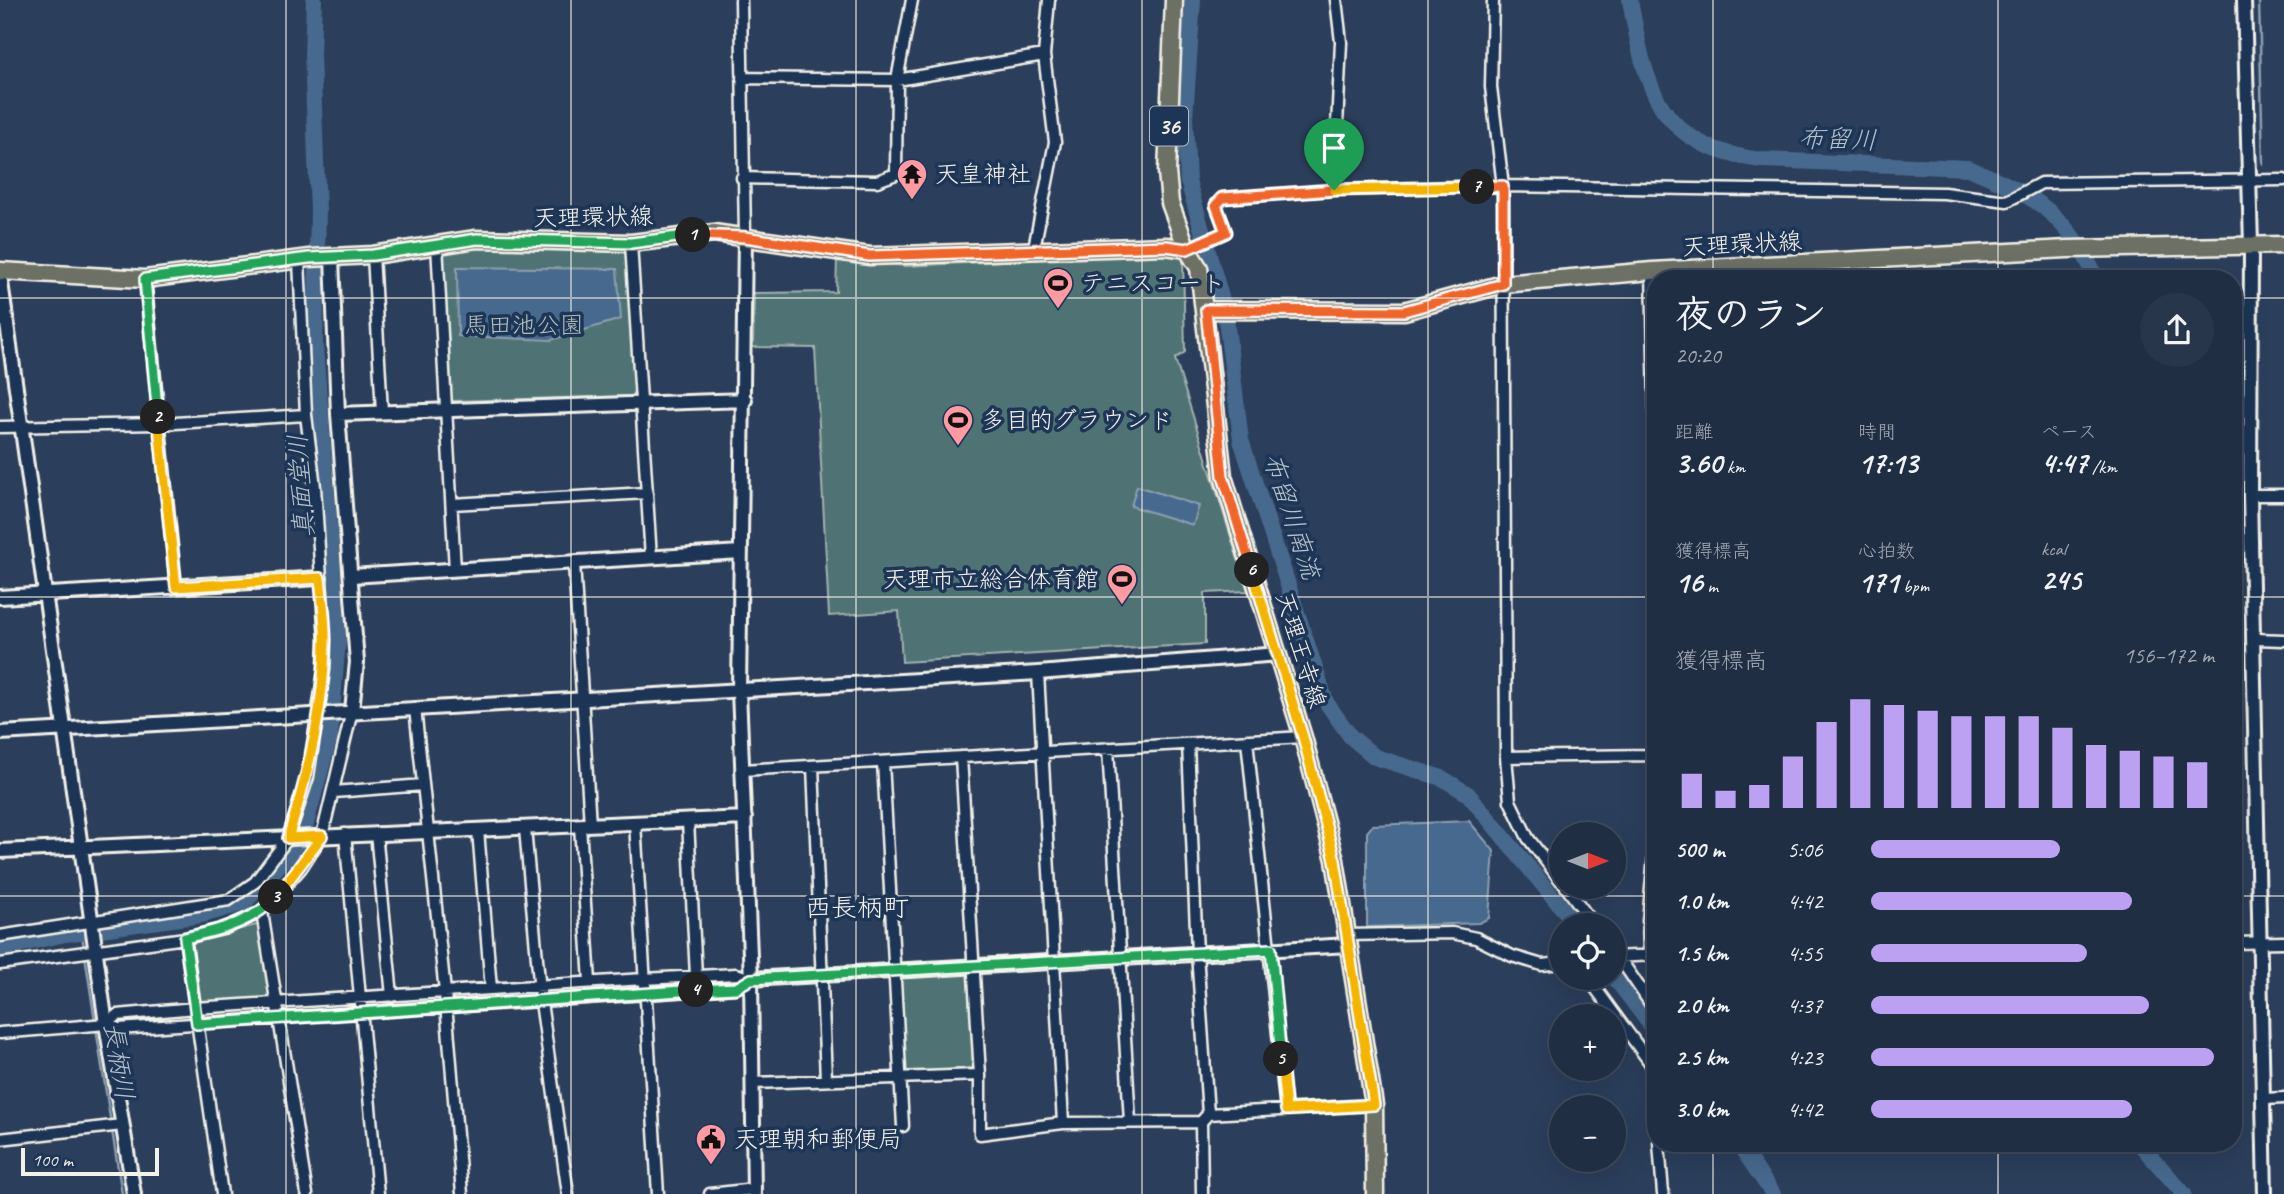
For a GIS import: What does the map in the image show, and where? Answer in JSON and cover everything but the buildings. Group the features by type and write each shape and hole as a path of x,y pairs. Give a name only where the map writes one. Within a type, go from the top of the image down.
{"main road":[{"name":"天理王寺線","path":"1174,0 1167,172 1170,203 1199,268 1209,310 1223,476 1279,654 1335,860 1374,1105 1375,1194"},
{"name":"天理環状線","path":"0,273 145,279 304,259 373,255 477,239 631,243 714,233 870,256 917,256 1034,248 1190,247"},
{"name":"天理環状線","path":"1817,270 2067,249 2284,245"},
{"name":"天理環状線","path":"1209,310 1404,311 1503,284 1647,271"}],"street":[{"path":"710,1194 754,1191 751,979 740,691 745,237 741,0"},
{"path":"742,178 877,181 896,174 897,80 912,0"},
{"path":"1034,248 1055,142 1044,55 1049,0"},
{"path":"1334,190 1341,42 1336,0"},
{"path":"1493,0 1491,87 1503,186 1506,757 1510,801 1528,838 1549,865"},
{"path":"2245,0 2251,245 2250,495 2262,943 2265,1194"},
{"path":"742,78 897,80 1044,55"},
{"path":"1190,247 1224,233 1216,205 1223,198 1334,190 1503,186 1944,193 2007,201 2041,183 2284,180"},
{"path":"631,243 651,558"},
{"path":"437,245 455,570"},
{"path":"373,255 382,412"},
{"path":"0,964 95,947 185,938 223,929 262,912 301,868 319,836 334,792 357,662 329,257"},
{"path":"0,936 92,925 229,900 255,882 290,838 307,777 319,713 325,640 315,488 306,415 304,259"},
{"path":"0,273 106,1024 134,1194"},
{"path":"145,279 176,587"},
{"path":"338,414 744,400"},
{"path":"0,427 159,424 306,415"},
{"path":"452,503 647,493"},
{"path":"2250,495 2284,495"},
{"path":"351,576 741,552"},
{"path":"575,563 584,698 590,982"},
{"path":"0,597 320,578"},
{"path":"2255,639 2284,640"},
{"path":"0,733 1038,673 1279,654"},
{"path":"1038,673 1063,1123"},
{"path":"415,708 445,992 462,1194"},
{"path":"742,770 1303,737"},
{"path":"1247,740 1286,1110"},
{"path":"1188,744 1197,953 1208,1114 1201,1122 1202,1194"},
{"path":"1108,748 1130,1122"},
{"path":"1506,757 1647,755"},
{"path":"961,757 980,1074 980,1134 1063,1123 1201,1122"},
{"path":"883,762 903,1126"},
{"path":"813,766 826,1079"},
{"path":"334,792 424,785"},
{"path":"0,851 744,818"},
{"path":"688,821 696,976"},
{"path":"635,823 658,1194"},
{"path":"525,829 541,1002 568,1194"},
{"path":"478,831 491,989"},
{"path":"376,833 392,996"},
{"path":"345,834 378,1194"},
{"path":"262,912 307,1194"},
{"path":"106,1024 117,1015 195,1008 696,976 736,974 751,979 893,972 1271,949 1348,940 1452,933 1476,938 1512,956 1549,965"},
{"path":"185,938 222,1194"},
{"path":"2242,943 2284,942"},
{"path":"1626,955 1647,955"},
{"path":"1626,970 1647,999"},
{"path":"0,1032 106,1024 118,1029 445,1009 736,988 751,979"},
{"path":"1597,990 1647,1058"},
{"path":"753,1083 980,1074"},
{"path":"2264,1099 2284,1098"},
{"path":"1208,1114 1374,1105"},
{"path":"0,1139 122,1125"},
{"path":"1660,1152 1663,1194"}],"green space":[{"name":"馬田池公園","path":"482,248 624,252 628,256 636,389 631,396 451,401 443,256 445,250"},
{"path":"1173,252 1183,257 1185,352 1175,359 1248,591 1205,593 1205,644 902,662 899,611 829,616 815,348 753,347 754,293 836,292 837,259 906,266"},
{"path":"261,924 272,999 198,1004 190,941"},
{"path":"973,970 978,1067 909,1074 901,1071 896,987 903,975"}],"water":[{"path":"457,267 617,269 621,319 551,340 458,336"},
{"path":"1137,486 1199,506 1193,525 1131,506"},
{"path":"1469,821 1494,851 1489,918 1479,923 1367,927 1367,832 1373,825"}],"waterway":[{"name":"真面堂川","path":"0,949 65,934 202,915 244,903 301,842 330,735 338,640 315,346 318,212 312,54 314,0"},
{"name":"布留川南流","path":"1193,0 1185,118 1188,181 1225,311 1241,440 1326,702 1350,736 1375,757 1442,778 1468,794 1566,913"},
{"name":"布留川","path":"1630,0 1643,62 1652,87 1663,109 1679,128 1700,142 1727,153 1761,160 1968,168 2010,186 2045,208 2073,237 2092,270"},
{"path":"2259,0 2263,164"},
{"name":"長柄川","path":"82,934 84,949"},
{"name":"長柄川","path":"85,955 95,1021"},
{"name":"布留川南流","path":"1624,990 1647,1020"},
{"name":"長柄川","path":"96,1028 122,1194"},
{"name":"布留川南流","path":"1744,1152 1773,1194"},
{"name":"布留川","path":"2147,1152 2184,1194"}],"place":[{"name":"天皇神社","path":"912,201"},
{"name":"テニスコート","path":"1058,310"},
{"name":"多目的グラウンド","path":"958,447"},
{"name":"天理市立総合体育館","path":"1122,606"},
{"name":"天理朝和郵便局","path":"711,1166"}],"district":[{"name":"西長柄町","path":"857,907"}],"route":[{"path":"1503,186 1503,284 1404,311 1206,310 1223,476 1279,654 1335,860 1374,1105 1286,1110 1271,949 822,974 751,979 736,988 197,1024 185,938 223,929 262,912 301,868 322,836 288,838 307,777 324,670 325,640 320,578 176,587 145,279 309,258 373,255 477,239 631,243 714,233 870,256 917,256 1034,248 1166,246 1187,249 1226,232 1216,205 1223,198 1334,190 1503,186"}]}
